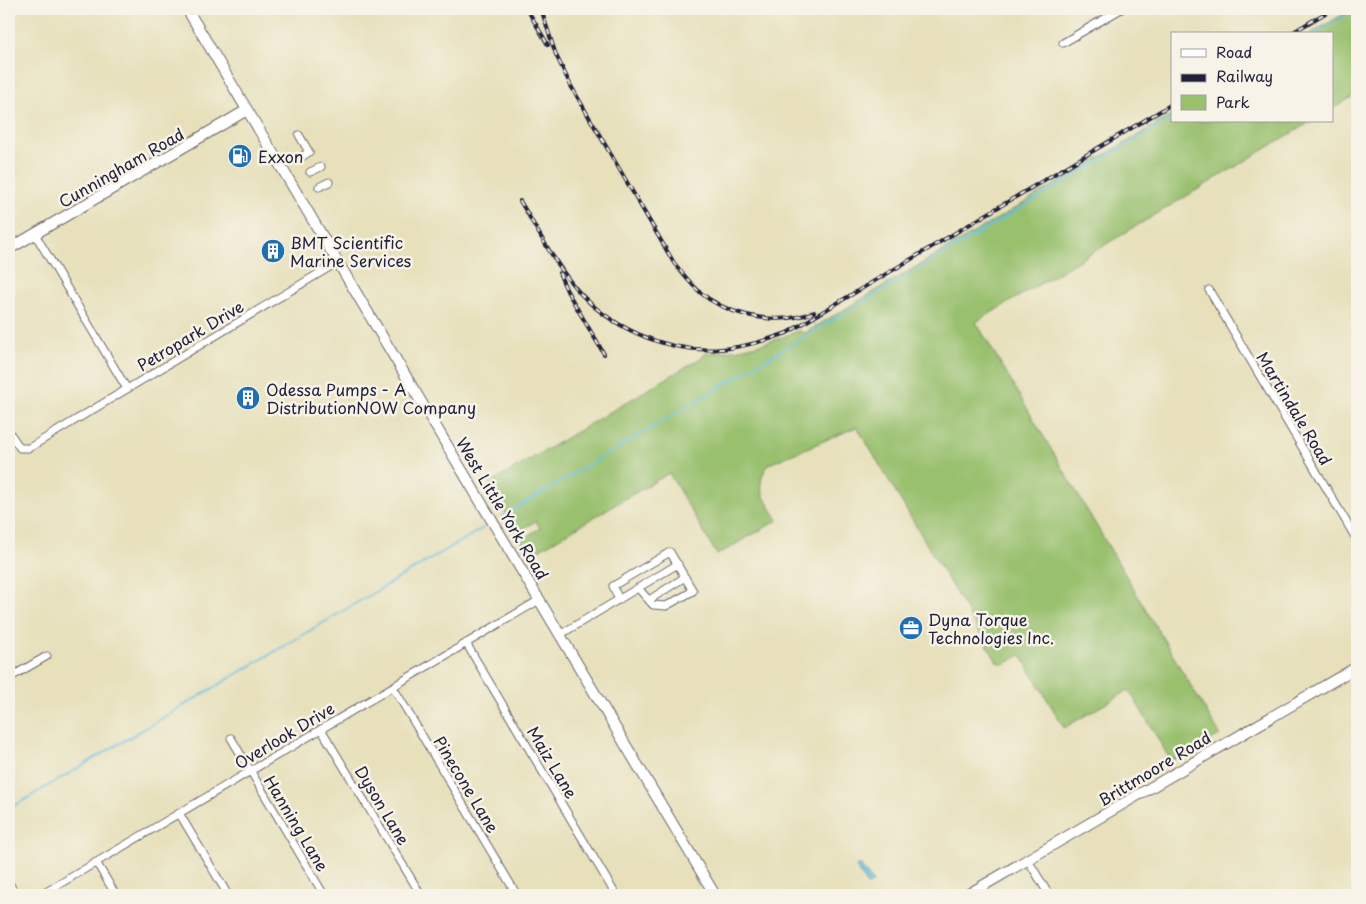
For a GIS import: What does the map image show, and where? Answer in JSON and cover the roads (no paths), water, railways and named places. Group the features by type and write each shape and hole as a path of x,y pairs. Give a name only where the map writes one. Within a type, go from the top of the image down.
{"main road":[{"name":"West Little York Road","path":"187,9 715,895"},
{"name":"Cunningham Road","path":"9,249 247,110"},
{"name":"Brittmoore Road","path":"967,895 1357,667"}],"street":[{"path":"1063,43 1121,9"},
{"path":"299,135 310,152 300,158"},
{"path":"310,172 321,167"},
{"path":"319,187 329,182"},
{"path":"35,234 127,389"},
{"name":"Petropark Drive","path":"9,432 16,444 24,449 338,262"},
{"name":"Martindale Road","path":"1209,290 1357,540"},
{"path":"619,600 612,586 669,552 693,591 666,606 653,605 638,588"},
{"path":"561,634 678,564"},
{"path":"648,600 685,577"},
{"name":"Overlook Drive","path":"41,895 540,599"},
{"name":"Maiz Lane","path":"466,644 616,895"},
{"path":"9,678 47,656"},
{"name":"Pinecone Lane","path":"393,687 517,895"},
{"name":"Dyson Lane","path":"321,729 421,895"},
{"name":"Hanning Lane","path":"231,738 324,895"},
{"path":"179,814 228,895"},
{"path":"1028,860 1049,895"},
{"path":"96,862 116,895"},
{"path":"9,884 16,895"}],"water":[{"path":"860,864 873,883 867,885 856,867"}],"waterway":[{"path":"1317,32 1356,9"},
{"path":"503,516 1171,119"},
{"path":"9,809 483,528"}],"railway":[{"path":"527,9 548,45"},
{"path":"541,9 556,55 571,86 674,263 690,283 720,306 746,315 774,319 801,316 814,312"},
{"path":"1293,32 1332,9"},
{"path":"520,201 565,275 587,300 602,313 620,325 659,342 679,347 700,349 730,348 771,339 787,333 1171,105"},
{"path":"559,273 567,291 604,354"}],"place":[{"name":"Exxon","path":"240,156"},
{"name":"BMT Scientific Marine Services","path":"273,251"},
{"name":"Odessa Pumps - A DistributionNOW Company","path":"248,398"},
{"name":"Dyna Torque Technologies Inc.","path":"911,628"}]}
